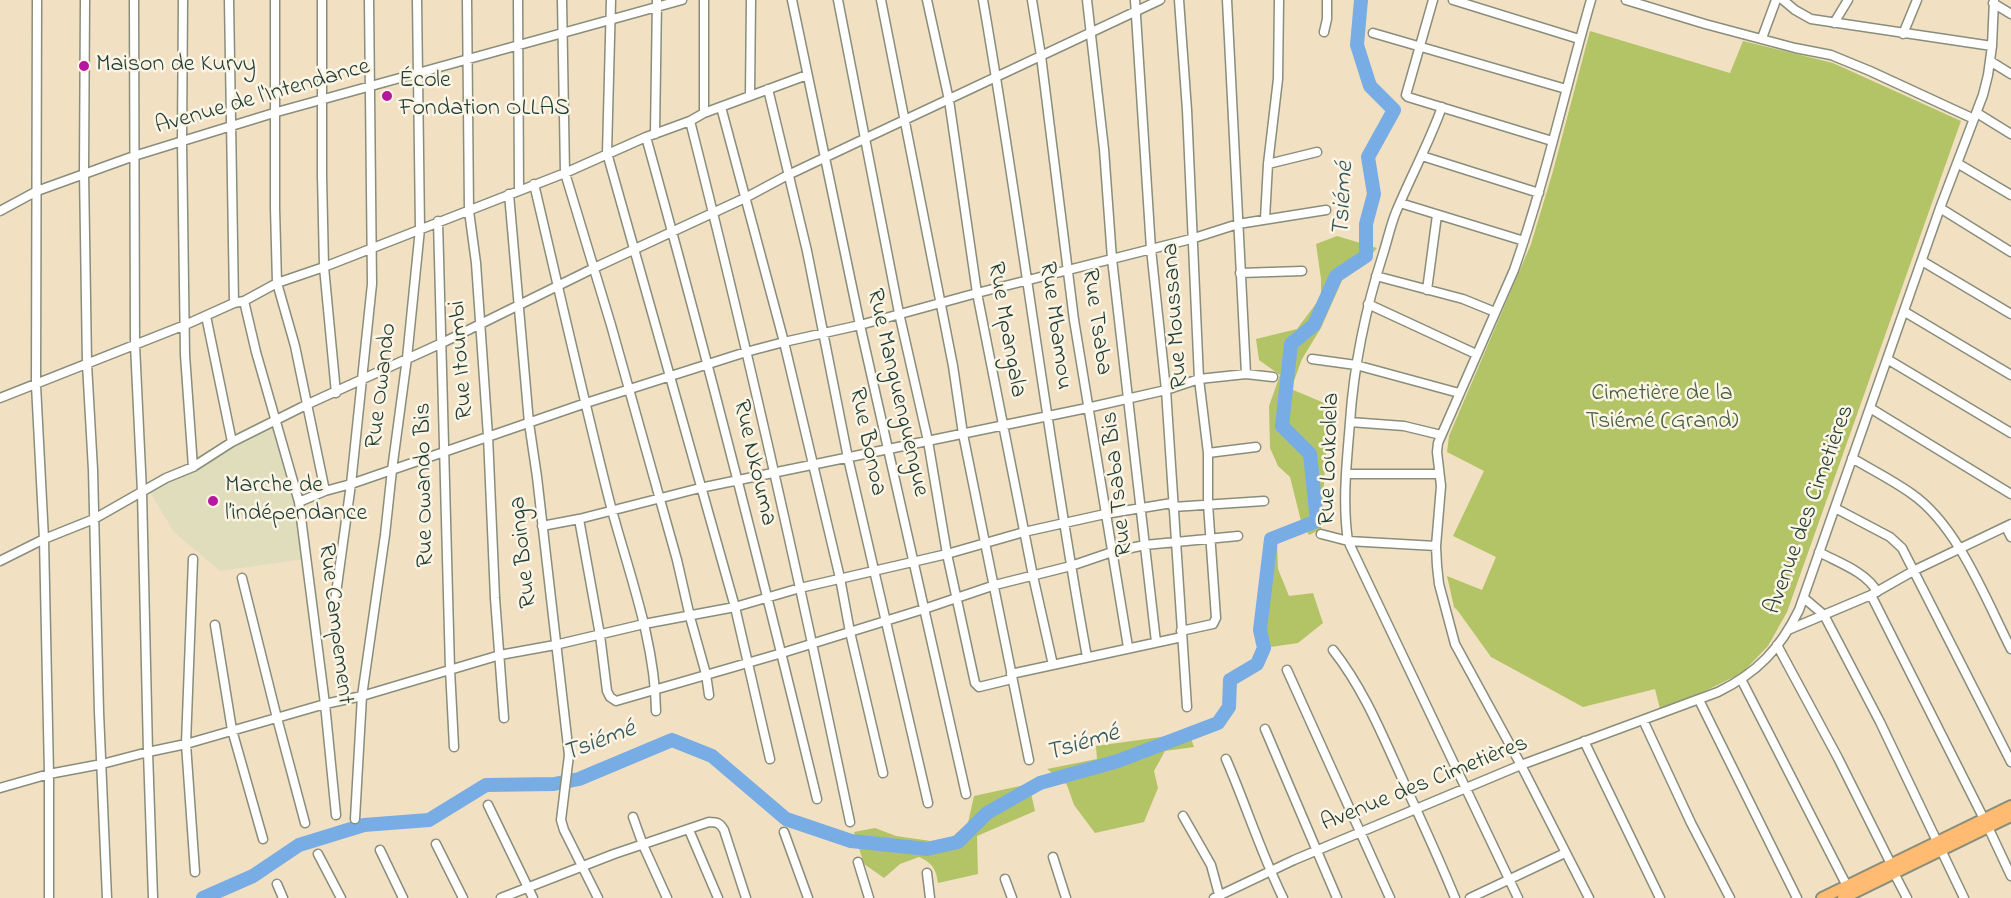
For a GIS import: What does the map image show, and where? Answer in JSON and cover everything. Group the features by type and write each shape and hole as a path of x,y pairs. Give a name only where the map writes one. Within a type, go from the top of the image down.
{"main road":[{"path":"1822,898 1848,894 1986,823 2011,806"},
{"path":"1986,823 2011,816"}],"street":[{"path":"37,0 36,385 44,539 50,774 49,898"},
{"path":"85,0 84,172 87,364 107,898"},
{"path":"134,0 135,345 142,492 153,898"},
{"path":"183,0 184,326 194,467"},
{"path":"229,0 234,303"},
{"path":"275,0 277,282 295,346 325,491"},
{"path":"322,0 324,267 336,393"},
{"path":"333,608 351,484 372,284 369,0"},
{"name":"Rue Owando","path":"355,819 362,696 407,358 420,229 417,0"},
{"name":"Rue Itoumbi","path":"467,0 469,211 476,263 488,436 495,598 504,718"},
{"path":"518,0 519,190"},
{"path":"562,0 565,173 677,560 709,694"},
{"path":"611,0 607,153 735,607 770,759"},
{"name":"Avenue de l'Intendance","path":"0,212 37,191 84,172 134,156 277,112 611,20 657,3 681,0"},
{"path":"704,0 704,113"},
{"path":"750,96 751,0"},
{"name":"Rue Manguenguengue","path":"792,0 860,325 966,794"},
{"path":"838,0 899,314 928,441 947,554 976,686 1181,634"},
{"path":"881,0 941,303 984,544 995,585 1029,760"},
{"name":"Rue Mpangala","path":"927,0 949,100 977,293 1053,665"},
{"name":"Rue Mbamou","path":"983,0 1064,524 1087,657"},
{"name":"Rue Tsaba","path":"1032,0 1088,408 1128,647"},
{"name":"Rue Tsaba Bis","path":"1087,0 1104,149 1112,259 1155,642"},
{"path":"1135,0 1151,249 1166,390 1187,707"},
{"path":"0,561 44,539 94,519 166,478 194,467 232,442 308,404 442,343 594,268 745,198 788,175 1160,0"},
{"name":"Rue Moussana","path":"1179,0 1187,110 1199,379 1208,453 1208,504 1216,618 1209,626 1181,634"},
{"path":"1227,0 1246,374"},
{"path":"1265,219 1268,164 1278,79 1279,0"},
{"path":"1324,32 1327,0"},
{"path":"1433,0 1406,95 1552,141"},
{"path":"1453,0 1580,39"},
{"path":"1589,898 1521,765 1455,644 1439,584 1436,546 1441,501 1437,452 1441,435 1524,241 1591,0"},
{"path":"1626,0 1705,24 1795,48 1831,55 1975,116 2011,134"},
{"path":"1762,38 1776,0"},
{"path":"1783,0 1804,16 1834,23 1992,46"},
{"path":"1834,23 1848,0"},
{"path":"1903,34 1917,0"},
{"path":"1994,2 2011,14"},
{"name":"Avenue des Cimetières","path":"1218,897 1317,851 1521,765 1699,700 1742,681 1763,662 1788,630 1804,598 1940,208 1975,116 1986,83 1990,61 1994,2"},
{"name":"Rue Nkouma","path":"657,3 651,135 672,231 725,424 736,481 782,653 817,799"},
{"path":"1373,33 1566,89"},
{"path":"1990,61 2011,74"},
{"path":"0,399 184,326 234,303 244,301 277,282 324,267 438,221 469,211 690,121 721,106 807,75"},
{"name":"Rue Bonoa","path":"768,89 807,251 848,458 928,803"},
{"path":"721,106 784,342 883,773"},
{"name":"Rue Loukolela","path":"1442,106 1396,212 1368,304 1356,365 1350,422 1345,507 1348,541 1518,898"},
{"path":"690,121 800,588 850,822"},
{"path":"1268,164 1317,152"},
{"path":"1422,156 1539,193"},
{"path":"1958,163 2011,195"},
{"path":"534,184 586,403 644,624 656,689 656,711"},
{"name":"Rue Boinga","path":"509,194 528,423 568,755 561,820 598,898"},
{"path":"1400,203 1524,241"},
{"path":"1940,208 2011,252"},
{"path":"299,502 325,491 586,403 746,352 860,325 1191,239 1238,224 1326,210"},
{"path":"1427,290 1437,215"},
{"name":"Rue Owando Bis","path":"438,221 454,747"},
{"path":"1923,261 2011,314"},
{"path":"1240,273 1302,271"},
{"path":"1376,276 1463,299 1495,312"},
{"name":"Rue Campement","path":"244,301 256,352 299,502 325,704 336,814"},
{"path":"1368,304 1476,354"},
{"path":"1905,312 2011,375"},
{"path":"206,316 232,442"},
{"path":"1312,359 1356,365 1459,393"},
{"path":"1887,359 2011,433"},
{"path":"542,526 613,511 700,488 1088,408 1166,390 1199,379 1246,374 1273,377"},
{"path":"1870,408 2011,494"},
{"path":"1350,422 1404,426 1441,435"},
{"path":"1208,453 1256,447"},
{"path":"1852,458 1913,494 1929,508 1960,549 2011,649"},
{"path":"1346,474 1439,474"},
{"path":"0,788 50,774 186,744 325,704 362,696 500,655 735,607 800,588 947,554 1024,532 1105,513 1141,507 1264,501"},
{"path":"1835,508 1898,542 1915,570 2011,762"},
{"path":"579,519 610,698 616,701 782,653 995,585 1071,566 1112,552 1145,545 1238,536"},
{"path":"1788,630 1874,593 1915,570 2008,526 2011,537"},
{"path":"1321,534 1348,541 1436,546"},
{"path":"1819,552 1874,585 1874,593 2011,876"},
{"path":"193,559 186,744 195,873"},
{"path":"242,578 305,823"},
{"path":"1804,598 1824,615 1880,722 1964,898"},
{"path":"215,625 232,730 262,839"},
{"path":"1777,645 1838,758 1907,898"},
{"path":"1333,650 1362,692 1455,898"},
{"path":"1287,670 1390,898"},
{"path":"1742,681 1848,894"},
{"path":"1699,700 1797,898"},
{"path":"1643,720 1691,823 1730,898"},
{"path":"1265,729 1336,898"},
{"path":"1584,741 1660,898"},
{"path":"1226,759 1250,815 1270,872 1283,898"},
{"path":"488,805 533,898"},
{"path":"1183,816 1211,865 1218,897"},
{"path":"633,817 667,898"},
{"path":"501,898 582,866 709,822 721,824 746,898"},
{"path":"689,830 718,898"},
{"path":"784,832 808,898"},
{"path":"436,844 463,898"},
{"path":"380,850 403,898"},
{"path":"1470,898 1565,853"},
{"path":"318,854 341,898"},
{"path":"1053,857 1066,898"},
{"path":"858,862 869,898"},
{"path":"927,873 930,898"},
{"path":"1005,879 1012,898"},
{"path":"277,884 284,898"}],"shaded area":[{"path":"273,426 296,503 305,559 220,571 174,532 150,492 231,446"}],"green space":[{"name":"Cimetière de la Tsiémé (Grand)","path":"1590,31 1730,73 1743,41 1833,63 1961,121 1787,612 1768,646 1742,673 1660,709 1655,689 1583,707 1491,657 1454,607 1447,576 1482,590 1496,557 1453,536 1484,471 1447,452 1449,436 1531,244"},
{"path":"1337,236 1377,248 1362,266 1344,276 1321,328 1302,359 1291,389 1329,405 1321,529 1309,535 1301,521 1290,477 1278,466 1270,448 1269,406 1280,375 1259,360 1256,339 1297,329 1321,297 1316,244"},
{"path":"1277,543 1278,569 1289,596 1313,593 1323,623 1298,643 1264,648 1264,549"},
{"path":"1189,733 1194,747 1165,751 1154,771 1158,788 1144,822 1095,833 1074,805 1067,785 1047,769 1097,759 1096,746"},
{"path":"1029,784 1035,811 977,836 978,874 938,883 933,867 919,857 900,864 884,878 864,864 854,832 875,828 896,836 931,841 952,837 968,823 974,796"}],"waterway":[{"name":"Tsiémé","path":"203,898 253,876 299,845 364,825 429,820 486,785 554,784 579,779 672,740 712,756 786,819 851,841 927,849 958,842 987,813 1040,783 1118,761 1218,723 1229,707 1230,680 1257,664 1264,648 1260,630 1271,539 1317,521 1310,454 1282,426 1291,344 1314,325 1336,276 1366,256 1366,224 1374,194 1368,157 1394,110 1370,86 1357,45 1361,0"}],"place":[{"name":"Maison de Kurvy","path":"84,66"},
{"name":"École Fondation OLLAS","path":"387,96"},
{"name":"Marche de l’indépendance","path":"213,501"}]}
